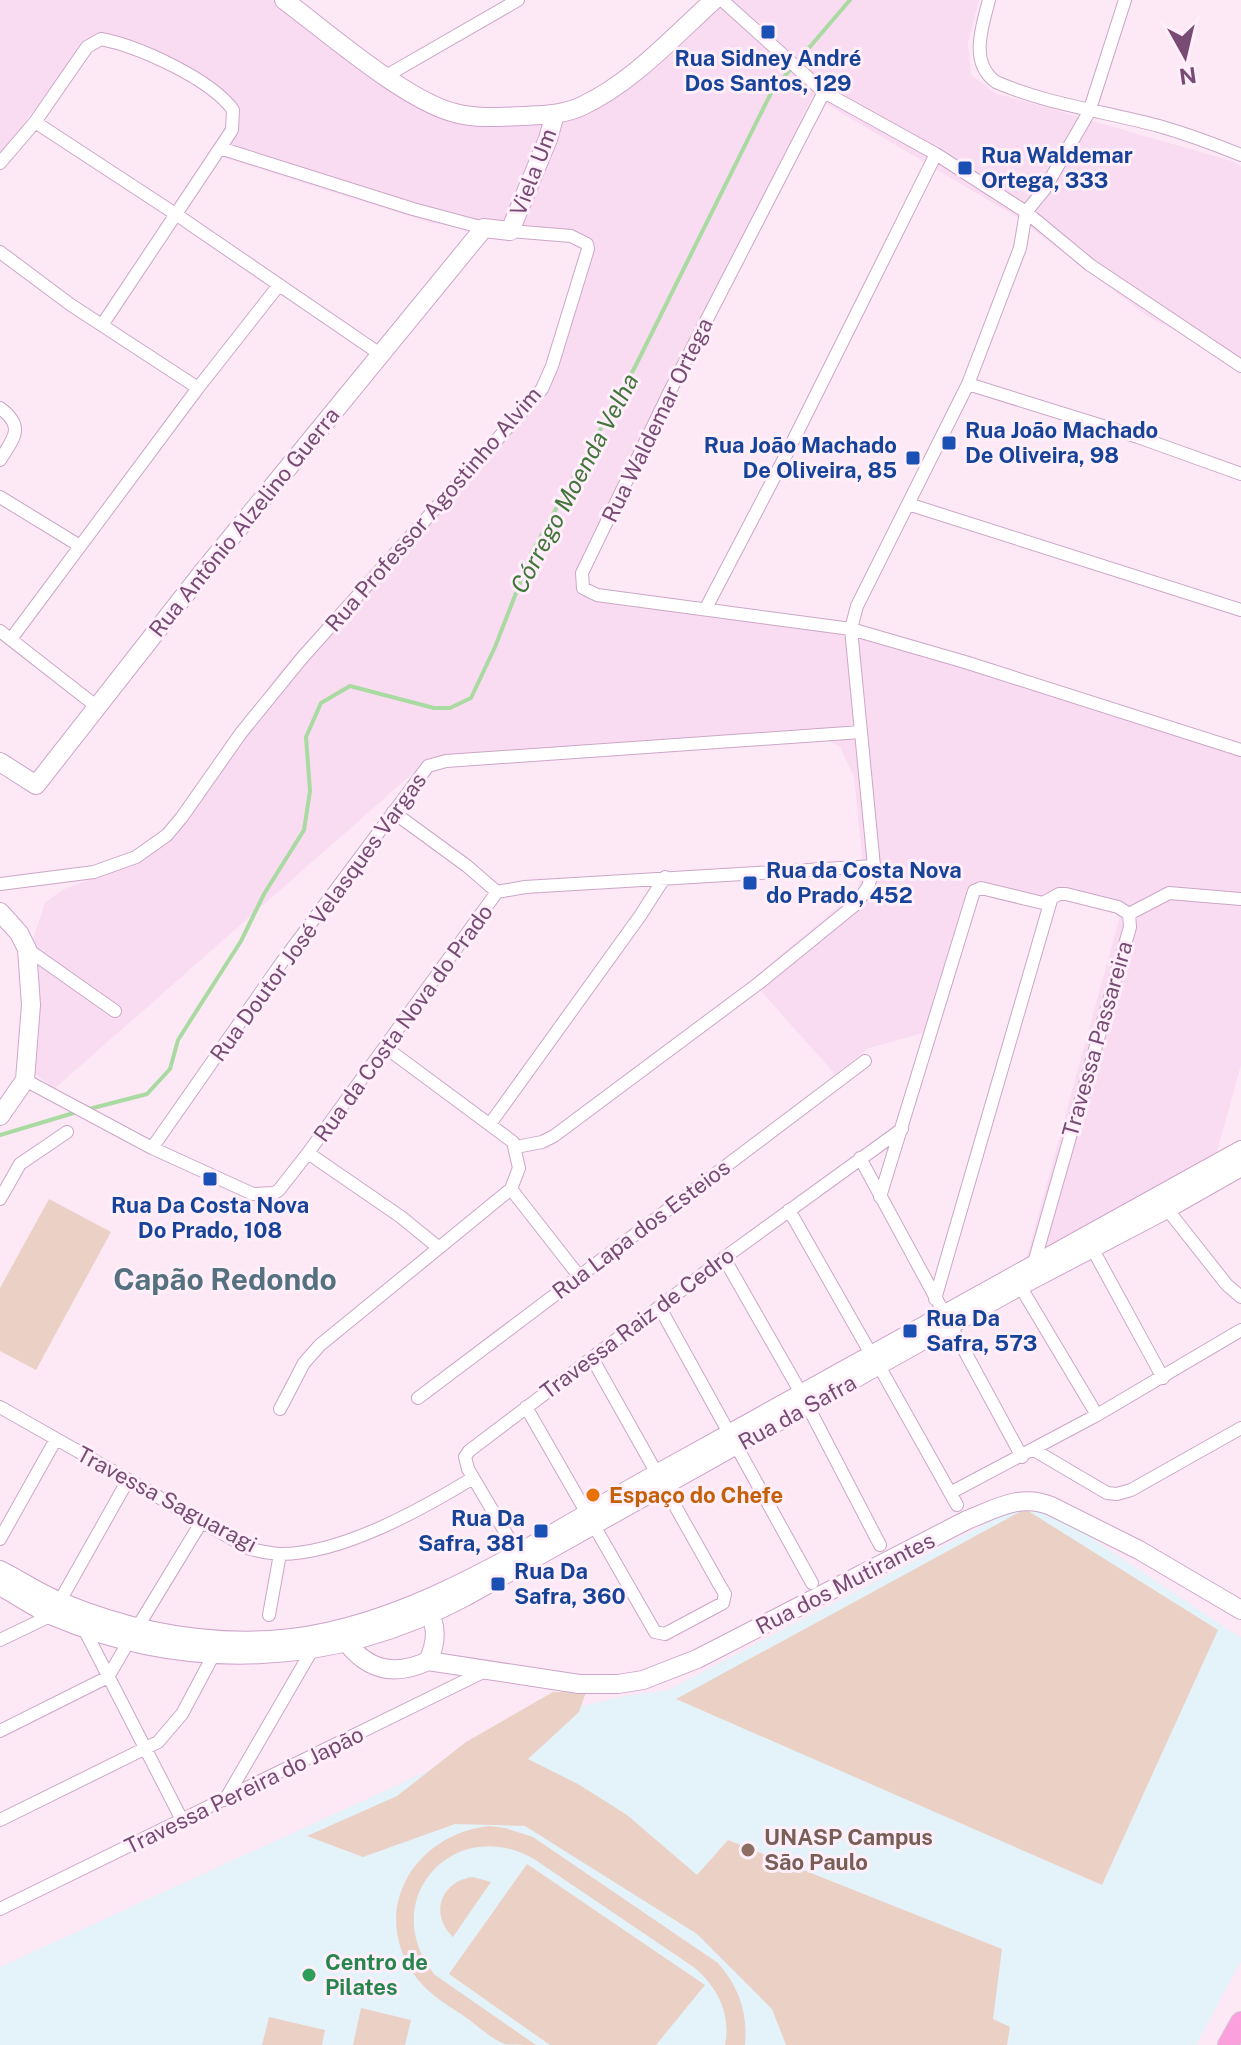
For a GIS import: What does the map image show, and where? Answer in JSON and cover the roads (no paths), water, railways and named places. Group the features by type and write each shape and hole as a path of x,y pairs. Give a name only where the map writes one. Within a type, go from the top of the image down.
{"main road":[{"path":"1228,2045 1241,2022"}],"street":[{"path":"284,0 422,99 453,113 473,117 555,114 581,106 625,78 714,0"},
{"path":"386,76 518,0"},
{"path":"722,0 824,92 936,154 1026,212 1090,265 1241,366"},
{"path":"989,0 980,53 987,76 1008,87 1089,112 1156,125 1207,140 1241,155"},
{"path":"516,1147 542,1142 554,1136 759,983 856,904 868,887 874,866 851,629 857,606 968,384 1020,248 1026,212 1044,190 1089,112 1125,0"},
{"path":"0,163 35,122 87,47 101,39 127,46 169,65 200,82 225,100 233,110 234,122 220,148 102,325"},
{"name":"Rua Waldemar Ortega","path":"824,92 669,393 582,573 583,588 591,593 851,629 1033,682 1241,750"},
{"name":"Viela Um","path":"510,231 548,139 555,114"},
{"path":"35,122 380,354"},
{"name":"Rua Professor Agostinho Alvim","path":"0,884 94,872 136,857 167,835 241,733 302,658 542,389 588,249 587,244 571,236 484,228 413,209 220,148"},
{"path":"706,608 936,154"},
{"name":"Rua Antônio Alzelino Guerra","path":"0,762 36,785 96,706 484,228"},
{"path":"0,252 102,325 198,388"},
{"path":"11,639 198,388 279,285"},
{"path":"968,384 1138,437 1241,474"},
{"path":"0,408 10,416 16,429 0,460"},
{"path":"0,497 80,546"},
{"path":"908,504 1241,610"},
{"path":"0,631 96,706"},
{"name":"Rua Doutor José Velasques Vargas","path":"152,1148 282,962 422,771 435,763 861,732"},
{"path":"393,812 497,892"},
{"name":"Rua da Costa Nova do Prado","path":"25,1080 152,1148 253,1194 264,1194 279,1190 308,1153 497,892 525,887 665,877 874,866"},
{"path":"490,1124 622,942 665,877"},
{"name":"Travessa Passareira","path":"880,1197 974,891 981,888 1039,903 1066,894 1118,907 1129,914 1127,938 1034,1263"},
{"path":"1129,914 1169,893 1241,899"},
{"path":"943,1313 1051,900"},
{"path":"0,912 11,923 27,949 115,1011"},
{"path":"0,1116 25,1080 31,1005 27,949"},
{"path":"280,1409 304,1363 320,1345 511,1189 519,1168 516,1147 490,1124 385,1047"},
{"name":"Rua Lapa dos Esteios","path":"418,1398 865,1061"},
{"name":"Travessa Raiz de Cedro","path":"473,1478 466,1464 466,1454 724,1258 902,1129"},
{"path":"0,1199 20,1164 67,1132"},
{"name":"Rua da Safra","path":"426,1609 875,1360 943,1313 1241,1150"},
{"path":"308,1153 401,1217 439,1248"},
{"path":"860,1158 943,1313 1028,1454 1101,1491 1117,1494 1131,1490 1241,1428"},
{"name":"Rua da Safra","path":"943,1313 1020,1286 1241,1167"},
{"path":"511,1189 579,1276"},
{"path":"1167,1209 1227,1285 1241,1297"},
{"path":"789,1210 957,1505"},
{"path":"1092,1248 1163,1378"},
{"path":"724,1258 804,1400 880,1545"},
{"path":"1020,1286 1097,1415"},
{"path":"660,1308 812,1583"},
{"path":"950,1493 1028,1454 1241,1330"},
{"path":"526,1407 658,1634 665,1634 720,1605 725,1600 725,1594 592,1358"},
{"name":"Travessa Saguaragi","path":"0,1407 250,1549 280,1554 346,1541 387,1526 473,1478"},
{"path":"0,1539 56,1439"},
{"path":"473,1478 517,1552"},
{"path":"0,1640 56,1608 128,1480"},
{"name":"Rua dos Mutirantes","path":"428,1661 579,1684 618,1684 657,1675 697,1659 967,1520 1008,1503 1025,1500 1051,1506 1139,1550 1241,1610"},
{"name":"Rua da Safra","path":"347,1643 402,1627 517,1552 592,1519"},
{"path":"0,1731 108,1677 202,1521"},
{"path":"269,1615 280,1554"},
{"path":"0,1570 56,1608 82,1625 133,1634 206,1640 272,1640 341,1629 426,1609 435,1638 428,1661 399,1671 369,1664 356,1655 347,1643 258,1656 176,1650 133,1634 56,1608 0,1586"},
{"path":"82,1625 182,1820"},
{"path":"225,1800 312,1650"},
{"path":"0,1820 158,1742 182,1714 214,1654"},
{"name":"Travessa Pereira do Japão","path":"0,1909 488,1670"}],"waterway":[{"name":"Córrego Moenda Velha","path":"89,1109 147,1094 170,1069 178,1040 241,941 264,894 304,830 310,791 306,737 321,703 350,686 434,708 450,708 471,698 495,647 532,552 635,367 772,91 850,0"},
{"name":"Córrego Moenda Velha","path":"0,1135 77,1112"}],"place":[{"name":"Rua Sidney André Dos Santos, 129","path":"768,32"},
{"name":"Rua Waldemar Ortega, 333","path":"965,168"},
{"name":"Rua João Machado De Oliveira, 98","path":"949,443"},
{"name":"Rua João Machado De Oliveira, 85","path":"913,458"},
{"name":"Rua da Costa Nova do Prado, 452","path":"750,883"},
{"name":"Rua Da Costa Nova Do Prado, 108","path":"210,1179"},
{"name":"Rua Da Safra, 573","path":"910,1331"},
{"name":"Espaço do Chefe","path":"593,1495"},
{"name":"Rua Da Safra, 381","path":"541,1531"},
{"name":"Rua Da Safra, 360","path":"498,1584"},
{"name":"UNASP Campus São Paulo","path":"748,1850"},
{"name":"Centro de Pilates","path":"309,1975"}],"district":[{"name":"Capão Redondo","path":"225,1279"}]}
